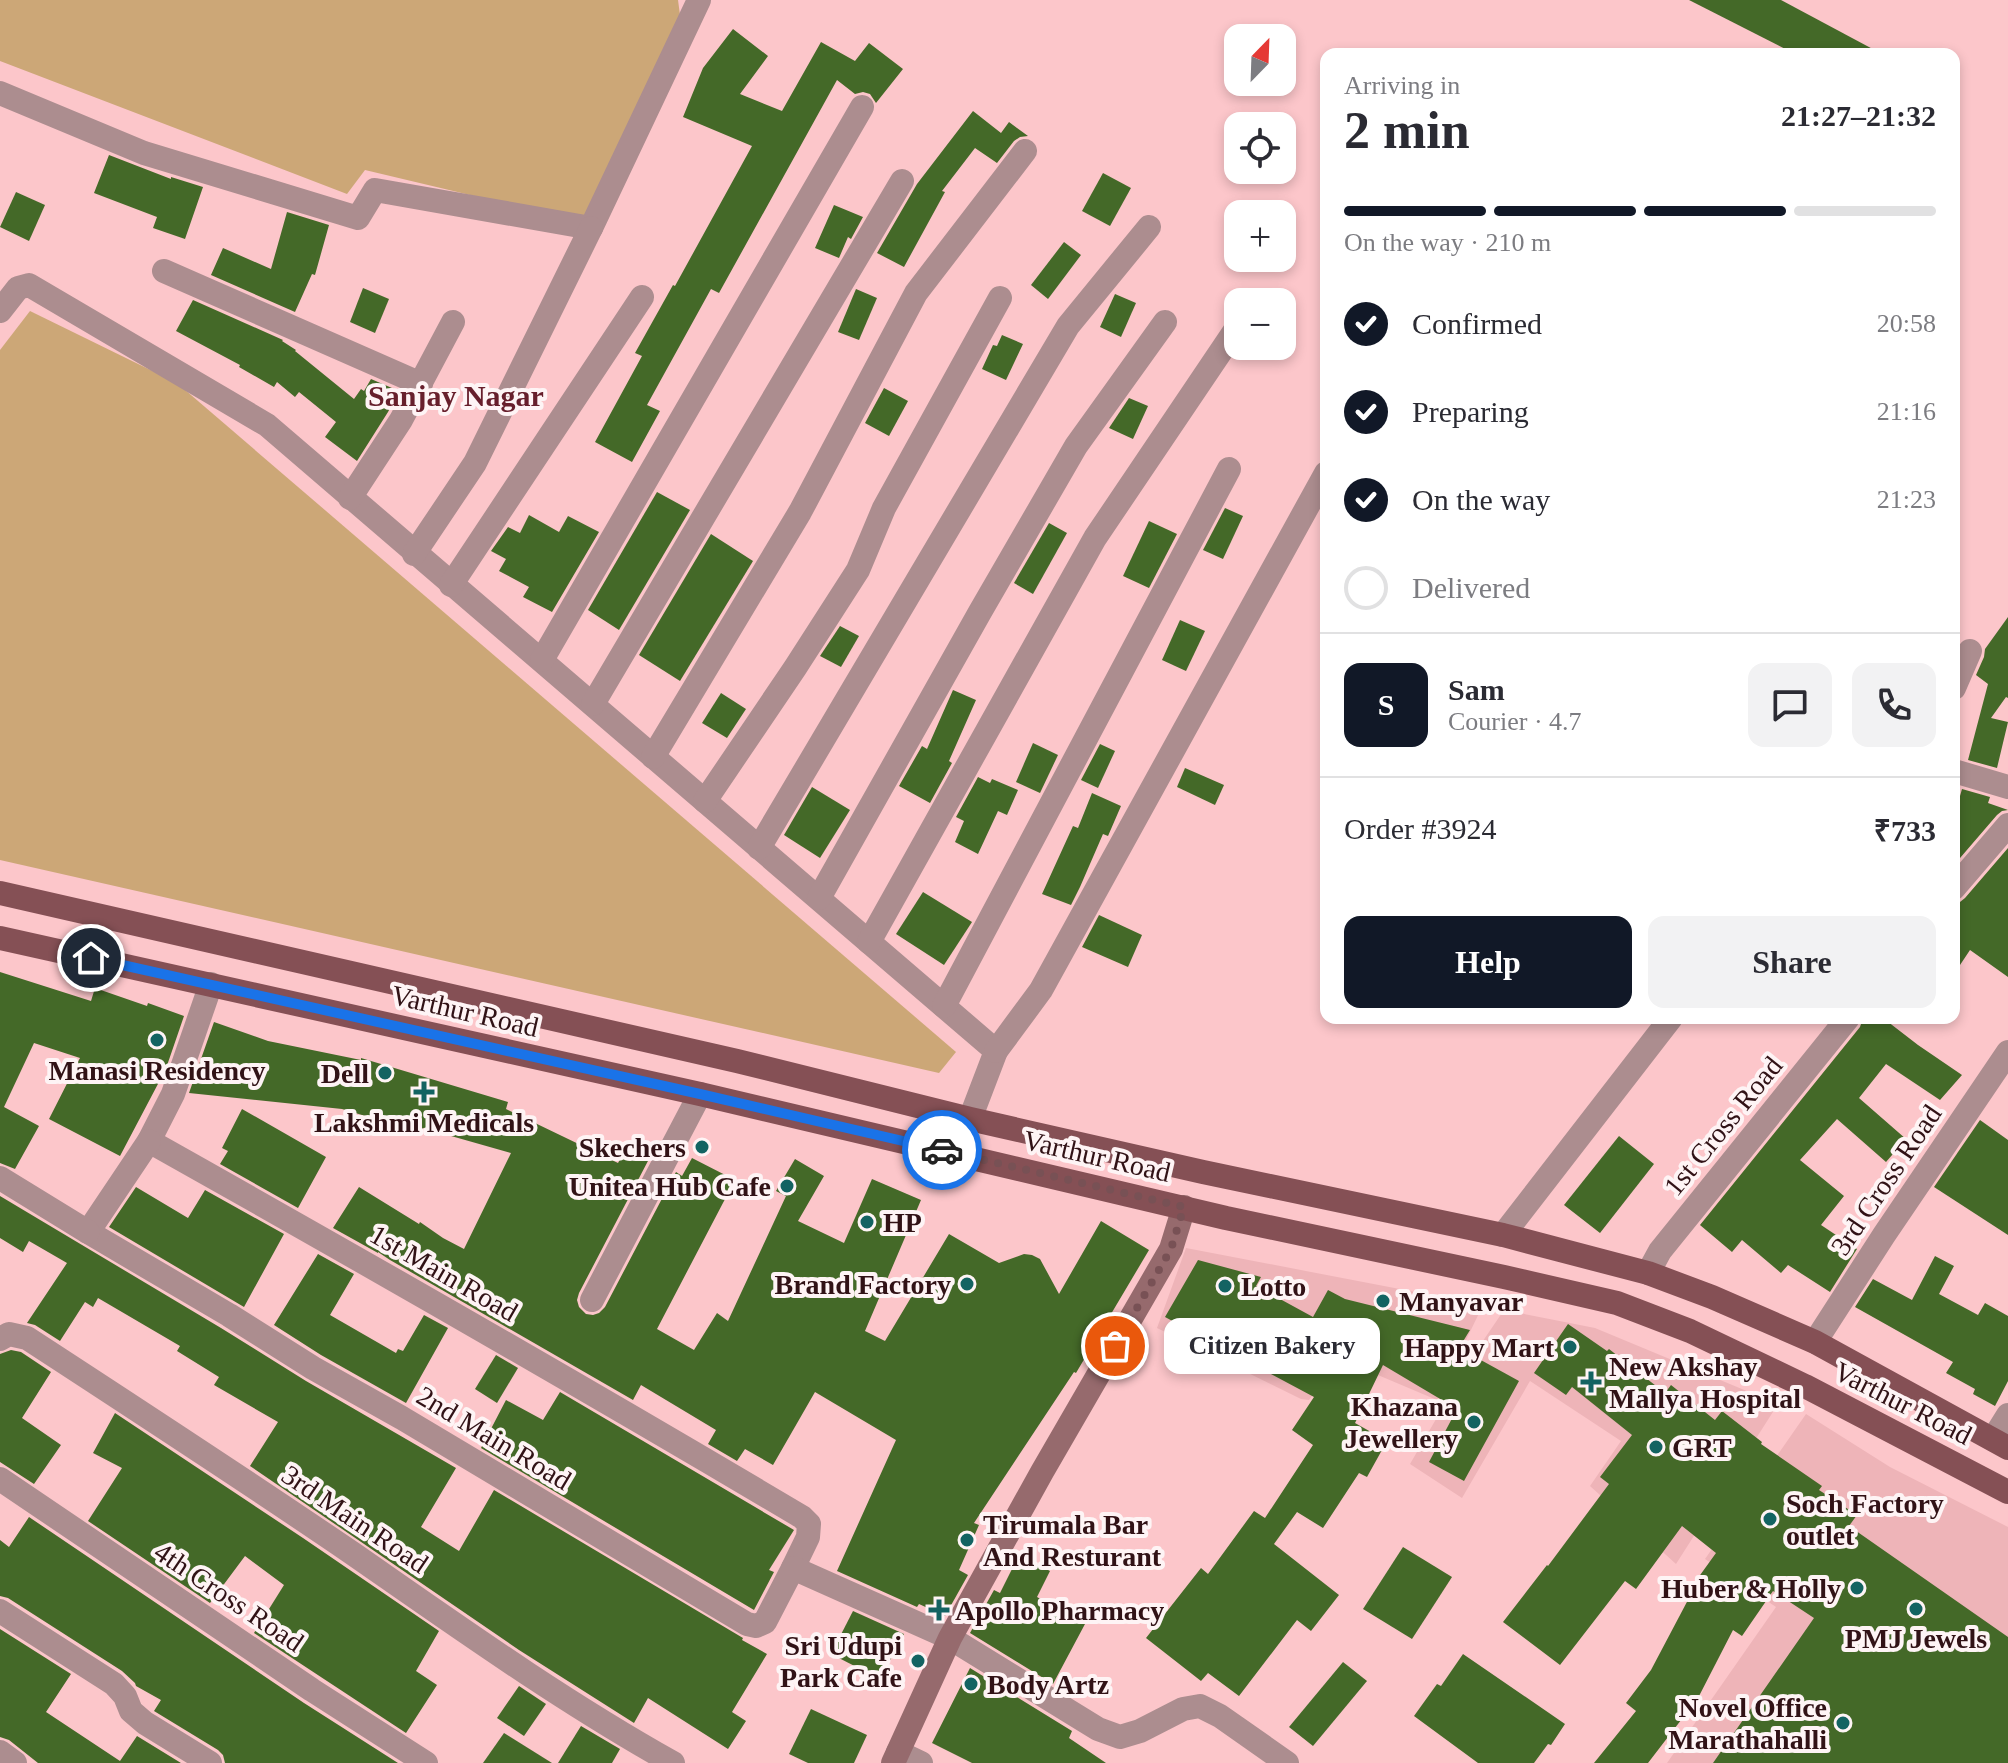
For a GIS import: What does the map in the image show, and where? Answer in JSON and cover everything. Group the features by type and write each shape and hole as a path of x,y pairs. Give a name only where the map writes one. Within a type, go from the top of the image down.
{"main road":[{"name":"Varthur Road","path":"0,893 737,1061 970,1119 1503,1235 1648,1273 1815,1342 2000,1444"},
{"name":"Varthur Road","path":"0,938 700,1094 1226,1218 1617,1303 1690,1331 1805,1386 2008,1492"},
{"path":"441,1037 449,997"}],"street":[{"path":"414,554 475,463 699,0"},
{"path":"0,93 144,153 358,218 375,190 591,228"},
{"path":"542,660 862,107"},
{"path":"653,757 800,512 916,293 1025,151"},
{"path":"593,704 902,181"},
{"path":"759,848 1068,326 1149,227"},
{"path":"164,271 421,384"},
{"path":"0,311 18,288 29,285 267,425 996,1051"},
{"path":"451,585 642,297"},
{"path":"705,801 858,570 884,508 1000,298"},
{"path":"350,498 401,420 453,322"},
{"path":"819,898 1076,446 1165,322"},
{"path":"869,942 1095,538 1224,347"},
{"path":"944,1006 1229,469"},
{"path":"970,1119 996,1051 1041,990 1320,484"},
{"path":"1960,674 1970,651"},
{"path":"1960,773 2008,787"},
{"path":"1960,881 2008,825"},
{"path":"0,1178 88,1232 149,1141 173,1094 211,984"},
{"path":"1503,1235 1666,1024"},
{"name":"1st Cross Road","path":"1648,1273 1660,1251 1843,1024"},
{"name":"3rd Cross Road","path":"1815,1342 2008,1052"},
{"path":"592,1300 700,1094"},
{"name":"1st Main Road","path":"149,1141 542,1363 802,1517 809,1524 808,1537 793,1568"},
{"path":"921,1763 896,1758 950,1638 1171,1249 1184,1207"},
{"name":"2nd Main Road","path":"88,1232 747,1624 756,1626 765,1622 793,1568"},
{"name":"3rd Main Road","path":"0,1339 9,1334 27,1338 181,1438 487,1646 627,1737 673,1763"},
{"path":"2000,1444 2008,1415"},
{"name":"4th Cross Road","path":"0,1479 312,1690 426,1763"},
{"path":"793,1568 950,1638 1098,1729 1120,1737 1140,1731 1183,1709 1200,1706 1220,1716 1287,1763"},
{"path":"0,1611 114,1684 125,1696 131,1711 145,1723 210,1763"},
{"path":"0,1752 15,1763"}],"shaded area":[{"path":"0,0 678,0 680,15 584,222 365,170 347,194 0,61"},
{"path":"30,311 177,383 956,1052 939,1073 0,860 0,350"},
{"path":"1186,1248 1483,1305 1437,1400 1340,1359 1309,1400 1301,1399 1157,1328"},
{"path":"1504,1310 1595,1328 1778,1404 1676,1564 1590,1486 1621,1441 1530,1381 1462,1498 1410,1464 1472,1357"},
{"path":"1806,1414 1890,1467 2008,1527 2008,1679 1953,1763 1667,1763 1776,1607 1705,1559"}],"building":[{"path":"1689,0 1781,0 1871,48 1783,48"},
{"path":"733,29 768,56 740,94 782,111 821,42 855,61 869,43 903,69 876,103 870,94 855,94 837,80 719,293 711,289 647,405 660,411 632,462 595,442 642,356 635,353 752,146 683,117 703,68"},
{"path":"973,111 1001,133 1009,122 1028,136 1014,141 997,163 975,148 942,191 945,192 904,267 877,253 917,184"},
{"path":"109,155 171,179 203,187 185,239 153,228 157,217 94,193"},
{"path":"1103,173 1131,188 1110,226 1082,211"},
{"path":"16,192 45,205 29,241 0,227"},
{"path":"834,205 863,217 851,239 848,237 839,258 815,248"},
{"path":"287,212 329,225 315,275 312,274 295,312 211,275 223,248 271,269"},
{"path":"1064,242 1081,255 1048,299 1031,285"},
{"path":"363,288 389,299 375,333 350,322"},
{"path":"856,289 877,298 859,340 838,332"},
{"path":"1115,294 1136,303 1121,337 1100,327"},
{"path":"193,300 283,340 354,399 361,389 364,391 371,379 399,391 357,461 325,437 336,422 299,392 295,397 277,382 274,387 176,331"},
{"path":"1002,335 1023,344 1006,380 982,369 993,345 997,346"},
{"path":"884,388 908,401 889,436 865,423"},
{"path":"1129,398 1148,406 1133,439 1109,428"},
{"path":"657,492 690,510 619,630 588,610"},
{"path":"1225,508 1243,516 1223,559 1203,550"},
{"path":"529,515 559,532 568,516 599,532 552,612 523,597 529,587 499,571 506,559 491,551 508,527 520,533"},
{"path":"1149,521 1177,534 1149,588 1123,576"},
{"path":"1049,523 1067,533 1033,594 1014,583"},
{"path":"711,534 753,561 680,681 639,655"},
{"path":"2008,617 2008,698 1991,718 2008,722 1997,768 1968,760 1988,684 1976,675 1985,649"},
{"path":"1180,620 1205,631 1186,671 1162,660"},
{"path":"840,626 859,636 841,667 820,656"},
{"path":"953,690 976,700 949,761 952,763 930,803 899,786 922,746 927,749"},
{"path":"721,693 746,709 727,738 702,723"},
{"path":"1033,743 1058,755 1040,793 1016,782"},
{"path":"1100,744 1115,751 1098,788 1081,780"},
{"path":"1185,768 1224,785 1215,805 1177,787"},
{"path":"978,777 990,783 992,779 1018,790 1007,815 998,811 978,854 955,842 964,821 956,817"},
{"path":"812,787 850,810 820,858 784,835"},
{"path":"1962,789 1990,797 1988,803 2008,810 1997,815 1960,858"},
{"path":"1092,793 1121,806 1108,836 1103,834 1071,905 1042,894 1073,826 1078,828"},
{"path":"2008,848 2008,977 1970,950 1960,965 1960,902"},
{"path":"923,892 972,922 944,965 896,934"},
{"path":"1099,915 1142,935 1128,967 1082,947"},
{"path":"0,972 91,1001 95,988 184,1016 161,1083 120,1156 49,1119 80,1058 34,1043 4,1107 39,1126 15,1169 0,1163"},
{"path":"214,1022 268,1041 361,1058 508,1102 506,1109 618,1163 627,1147 649,1159 579,1293 579,1307 586,1314 599,1313 605,1307 676,1172 682,1176 692,1158 735,1180 657,1329 694,1350 717,1313 728,1321 786,1196 776,1191 795,1159 824,1176 798,1221 844,1243 872,1179 921,1200 865,1331 885,1341 949,1234 999,1263 1024,1254 1040,1259 1059,1294 1101,1221 1149,1250 1076,1373 974,1523 979,1525 959,1570 968,1575 945,1616 919,1604 917,1607 837,1571 896,1440 815,1392 773,1465 745,1449 737,1461 708,1444 716,1430 641,1385 633,1400 333,1228 359,1187 464,1249 511,1153 423,1128 422,1133 342,1109 189,1093"},
{"path":"1861,1024 1891,1024 1962,1075 1940,1100 1886,1064 1859,1098 1906,1139 1886,1162 1837,1119 1800,1160 1844,1196 1821,1225 1857,1249 1830,1292 1788,1265 1781,1273 1742,1240 1732,1252 1700,1225"},
{"path":"242,1109 326,1157 298,1208 220,1164 228,1151 222,1148"},
{"path":"1980,1120 2008,1140 2008,1235 1934,1187"},
{"path":"1619,1136 1654,1164 1600,1233 1564,1205"},
{"path":"136,1187 188,1218 205,1190 284,1234 244,1307 109,1227"},
{"path":"0,1196 456,1468 421,1527 459,1551 494,1490 767,1654 732,1712 746,1721 728,1749 648,1698 634,1723 519,1650 250,1466 278,1422 214,1385 219,1377 177,1351 180,1346 98,1298 93,1307 85,1302 60,1341 27,1323 67,1263 29,1241 23,1252 0,1238"},
{"path":"318,1254 354,1274 330,1315 396,1353 398,1349 403,1351 424,1315 448,1328 406,1403 274,1325"},
{"path":"1935,1256 1954,1266 1939,1294 1978,1315 1985,1303 2008,1316 2008,1381 1995,1406 1973,1394 1975,1389 1946,1373 1953,1362 1855,1307 1873,1279 1912,1300"},
{"path":"1198,1260 1261,1277 1256,1286 1313,1317 1328,1290 1345,1299 1470,1330 1459,1348 1519,1381 1464,1481 1429,1462 1457,1409 1383,1365 1355,1423 1387,1441 1367,1477 1359,1473 1323,1528 1297,1512 1274,1544 1339,1595 1311,1631 1297,1620 1239,1696 1208,1673 1201,1681 1146,1638 1201,1568 1208,1574 1254,1511 1265,1518 1313,1445 1292,1430 1314,1397 1165,1317"},
{"path":"1568,1324 1607,1351 1609,1349 1665,1393 1671,1385 1715,1420 1722,1411 1761,1444 1822,1486 1819,1490 1857,1515 1849,1526 2008,1637 2008,1763 1713,1763 1814,1618 1773,1591 1742,1636 1733,1630 1698,1698 1648,1763 1594,1763 1636,1711 1626,1703 1651,1670 1689,1598 1685,1596 1716,1553 1682,1526 1636,1589 1625,1581 1560,1665 1503,1622 1609,1484 1600,1477 1632,1435 1572,1387 1566,1395 1534,1373"},
{"path":"11,1350 21,1352 51,1372 22,1418 61,1445 34,1484 0,1462 0,1354"},
{"path":"496,1355 518,1368 497,1403 475,1389"},
{"path":"560,1392 794,1530 769,1570 774,1572 754,1610 481,1448 506,1400 543,1420"},
{"path":"115,1413 439,1631 416,1671 437,1685 406,1733 254,1633 284,1585 245,1556 210,1603 88,1521 122,1468 93,1453"},
{"path":"29,1517 398,1763 225,1763 218,1750 154,1711 161,1700 136,1686 122,1671 8,1598 0,1596 0,1540 9,1547"},
{"path":"1403,1547 1452,1577 1412,1639 1363,1609"},
{"path":"1019,1555 1050,1571 1037,1597 1085,1624 1053,1684 970,1633 994,1590 1000,1593"},
{"path":"853,1611 904,1634 880,1679 831,1654"},
{"path":"0,1629 71,1674 46,1712 120,1761 137,1736 181,1763 38,1763 9,1740 0,1737"},
{"path":"1463,1654 1565,1724 1534,1763 1478,1763 1414,1716 1437,1684 1441,1686"},
{"path":"1343,1662 1367,1681 1313,1746 1289,1727"},
{"path":"970,1668 1072,1731 1069,1738 1106,1763 972,1763 932,1743"},
{"path":"519,1686 546,1704 524,1736 497,1718"},
{"path":"811,1709 867,1735 854,1763 808,1763 789,1754"},
{"path":"581,1726 620,1749 612,1763 558,1763"},
{"path":"504,1733 552,1763 483,1763"}],"way so far":[{"path":"942,1150 1184,1207 1171,1249 1115,1346"}],"place":[{"name":"Manasi Residency","path":"157,1040"},
{"name":"Dell","path":"385,1073"},
{"name":"Lakshmi Medicals","path":"424,1092"},
{"name":"Skechers","path":"702,1147"},
{"name":"Unitea Hub Cafe","path":"787,1186"},
{"name":"HP","path":"867,1222"},
{"name":"Brand Factory","path":"967,1284"},
{"name":"Lotto","path":"1225,1286"},
{"name":"Manyavar","path":"1383,1301"},
{"name":"Citizen Bakery","path":"1115,1346"},
{"name":"Happy Mart","path":"1570,1347"},
{"name":"New Akshay Mallya Hospital","path":"1591,1382"},
{"name":"Khazana Jewellery","path":"1474,1422"},
{"name":"GRT","path":"1656,1447"},
{"name":"Soch Factory outlet","path":"1770,1519"},
{"name":"Tirumala Bar And Resturant","path":"967,1540"},
{"name":"Huber & Holly","path":"1857,1588"},
{"name":"PMJ Jewels","path":"1916,1609"},
{"name":"Apollo Pharmacy","path":"939,1610"},
{"name":"Sri Udupi Park Cafe","path":"918,1661"},
{"name":"Body Artz","path":"971,1684"},
{"name":"Novel Office Marathahalli","path":"1843,1723"}],"district":[{"name":"Sanjay Nagar","path":"456,395"}],"route":[{"path":"91,958 942,1150"}]}
